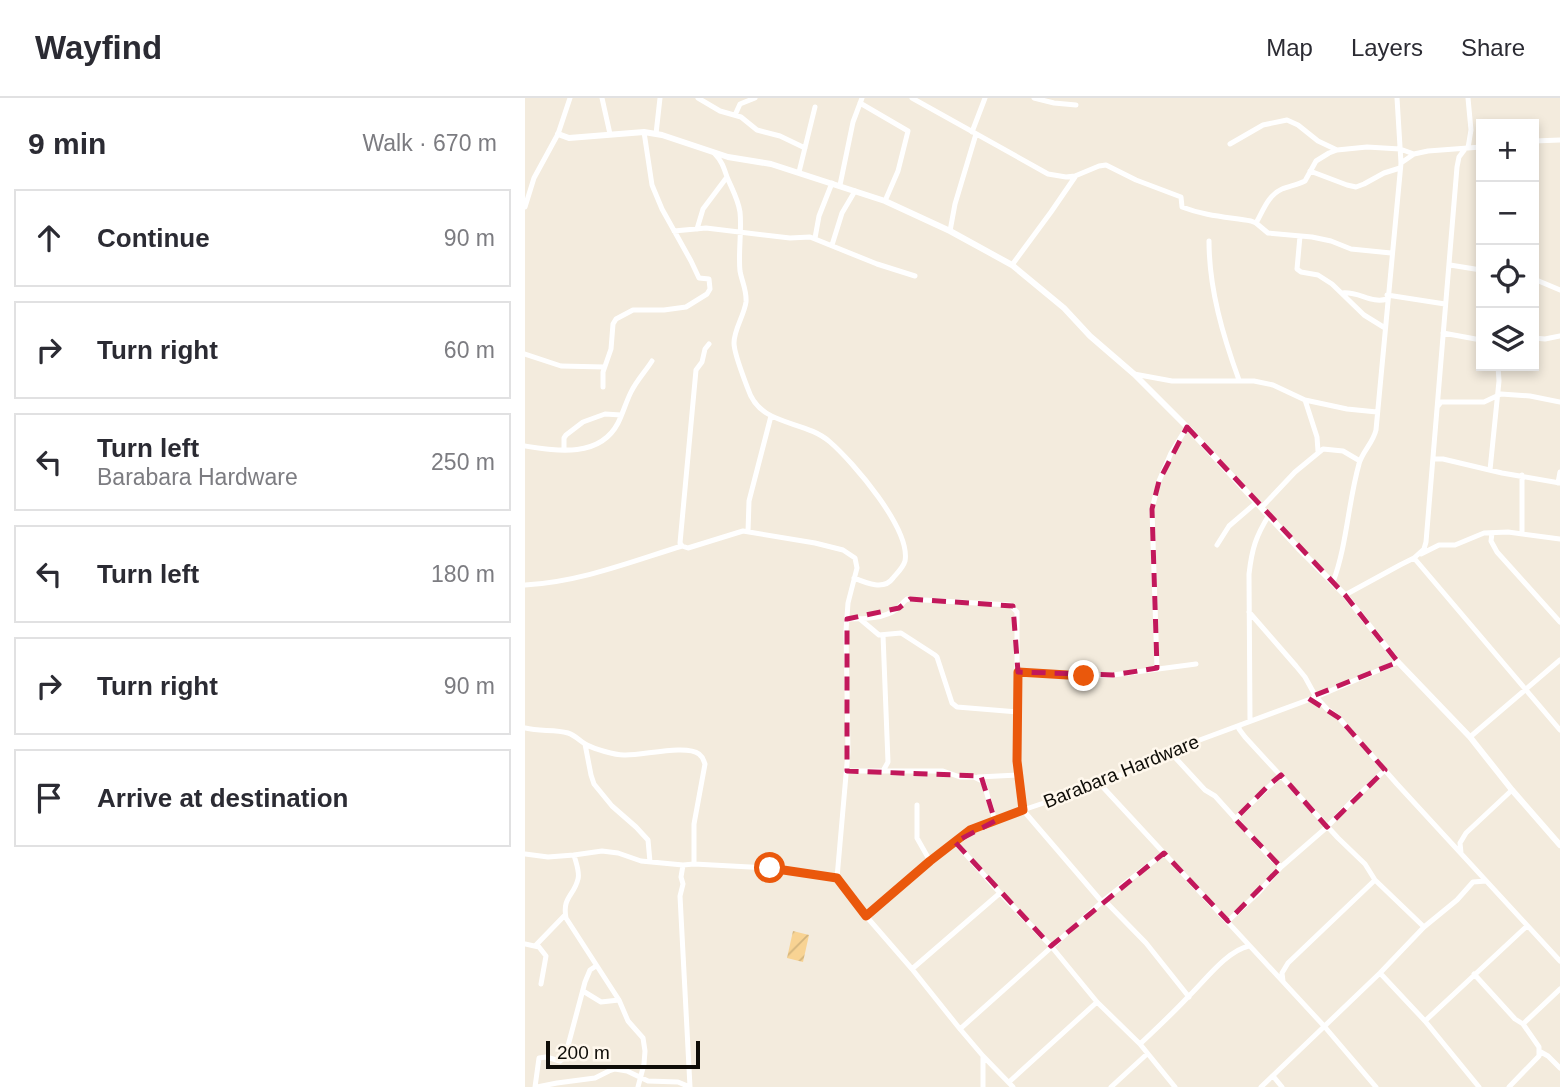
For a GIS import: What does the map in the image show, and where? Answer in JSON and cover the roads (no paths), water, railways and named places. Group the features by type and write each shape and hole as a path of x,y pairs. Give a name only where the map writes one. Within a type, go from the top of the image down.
{"street":[{"path":"525,207 534,178 558,134 570,98"},
{"path":"602,98 610,134"},
{"path":"656,134 660,98"},
{"path":"698,98 720,111 735,115 757,130 780,136 805,148"},
{"path":"735,115 740,104 755,98"},
{"path":"912,98 1048,174 1075,176 1105,165 1181,197 1183,207 1212,216 1247,220 1256,223 1268,233 1331,241 1357,250 1391,253"},
{"path":"950,231 985,98"},
{"path":"1034,98 1076,105"},
{"path":"1333,582 1360,461 1375,434 1400,166 1397,98"},
{"path":"1417,556 1424,549 1426,542 1458,160 1467,149 1471,130 1468,98"},
{"path":"840,185 853,122 861,101 908,131 898,171 885,201"},
{"path":"799,172 815,107"},
{"path":"1230,144 1263,125 1287,120 1318,141 1338,150"},
{"path":"558,134 569,138 644,132 715,154 799,172 885,201 950,231 1012,265 1064,308 1187,427 1345,595 1398,662 1470,737 1560,845"},
{"path":"603,387 603,372 609,358 616,319 633,310 683,308 710,289 710,281 707,278 697,276 656,196 650,181 644,132"},
{"path":"1539,141 1560,140"},
{"path":"1256,223 1271,197 1282,189 1305,181 1316,161 1329,153 1367,147 1401,149 1414,154"},
{"path":"1310,171 1356,187 1400,166 1414,154 1476,148"},
{"path":"1450,150 1458,160"},
{"path":"715,154 722,162 740,212 740,269 746,299 734,347 754,402 761,411 814,432 829,441 870,486 902,538 905,557 902,568 890,583 867,584 854,578"},
{"path":"1012,265 1075,176"},
{"path":"697,229 703,209 727,177"},
{"path":"815,238 819,216 832,183"},
{"path":"832,245 842,213 855,191"},
{"path":"674,231 715,229 790,238 815,238 877,264 915,276"},
{"path":"1300,236 1297,269 1318,275 1332,284 1364,315 1385,328"},
{"path":"1209,241 1213,293 1239,380"},
{"path":"1450,265 1476,270"},
{"path":"1539,281 1560,290"},
{"path":"1342,293 1353,293 1377,302 1387,297 1445,304"},
{"path":"1443,333 1476,339"},
{"path":"1539,338 1560,336"},
{"path":"682,546 679,539 696,372 709,344"},
{"path":"525,355 561,366 604,367"},
{"path":"525,446 553,451 582,450 594,446 613,431 631,392 652,361"},
{"path":"1490,470 1498,371"},
{"path":"1135,374 1172,381 1254,381 1273,385 1305,400 1377,412"},
{"path":"1437,408 1441,402 1484,402 1501,394 1560,402"},
{"path":"1305,400 1317,437 1318,451"},
{"path":"564,450 566,435 583,422 605,414 621,415"},
{"path":"748,531 749,501 771,416"},
{"path":"1157,668 1152,509 1159,481 1171,453 1187,427"},
{"path":"1217,545 1229,526 1259,504 1318,451 1343,451 1360,461"},
{"path":"1433,459 1559,483 1560,472"},
{"path":"1521,475 1522,534"},
{"path":"1250,721 1249,574 1256,537 1269,515"},
{"path":"525,585 598,573 682,546 688,548 737,532 748,531 815,543 851,554 857,568 848,603 847,771 837,878 960,1029 1011,1084 1097,1002"},
{"path":"1345,595 1439,545 1455,545 1479,535 1508,532 1560,539"},
{"path":"1492,533 1491,541 1497,552 1560,622"},
{"path":"1417,556 1560,730"},
{"path":"847,619 875,617 893,611 907,599 1010,605 1017,611 1019,775 1023,810 1103,901 1146,943 1189,996"},
{"path":"1552,613 1560,606"},
{"path":"1249,612 1305,677 1316,697 1339,718 1560,961"},
{"path":"860,619 877,634 902,633 935,655 952,702 957,708 1018,712"},
{"path":"883,635 888,762 883,771"},
{"path":"1470,737 1560,660"},
{"name":"Barabara Hardware","path":"866,916 970,830 1100,784 1197,741 1316,697 1398,662"},
{"path":"1018,672 1113,675 1196,664"},
{"path":"1240,725 1241,732 1327,827 1365,864 1375,880 1424,927"},
{"path":"525,728 567,733 585,744 619,755 687,751 701,755 705,764 694,824 694,864"},
{"path":"585,744 594,784 612,806 648,840 650,862"},
{"path":"1171,753 1281,867"},
{"path":"1228,921 1281,867 1327,827 1385,770"},
{"path":"847,771 943,771 960,777 1019,775"},
{"path":"1235,819 1281,775"},
{"path":"974,777 984,784 995,821"},
{"path":"1100,784 1324,1026 1376,1087"},
{"path":"1446,837 1454,838 1466,833 1512,790"},
{"path":"917,805 917,838 930,861"},
{"path":"1461,853 1460,843 1466,833"},
{"path":"955,842 1051,946 1097,1002 1140,1044 1175,1087"},
{"path":"525,854 548,857 612,852 641,861 770,868 837,878"},
{"path":"960,1029 1103,901 1164,853"},
{"path":"574,855 579,877 566,902 565,915 619,1000 628,1021 643,1038 645,1051 638,1087"},
{"path":"596,966 588,973 565,1057 561,1061 539,1058 536,1087 595,1078 615,1069 627,1071 648,1082 678,1082 690,1087 680,896 683,865"},
{"path":"1262,1087 1424,927 1457,900 1473,882 1474,867"},
{"path":"1283,981 1284,968 1375,880"},
{"path":"1473,882 1486,881"},
{"path":"912,969 1000,893"},
{"path":"536,945 565,915"},
{"path":"1425,1021 1527,926"},
{"path":"1235,951 1239,934"},
{"path":"525,944 536,945 544,951 546,956 541,984"},
{"path":"1140,1044 1235,951 1249,946"},
{"path":"1271,969 1284,968"},
{"path":"1380,973 1425,1021 1479,1087"},
{"path":"1474,974 1515,1019 1523,1024 1539,1047 1538,1058 1509,1087"},
{"path":"1523,1024 1560,989"},
{"path":"583,991 601,1002 619,1000"},
{"path":"1539,1051 1560,1068"},
{"path":"1111,1087 1147,1054"},
{"path":"983,1056 983,1087"},
{"path":"1273,1076 1283,1087"}]}
